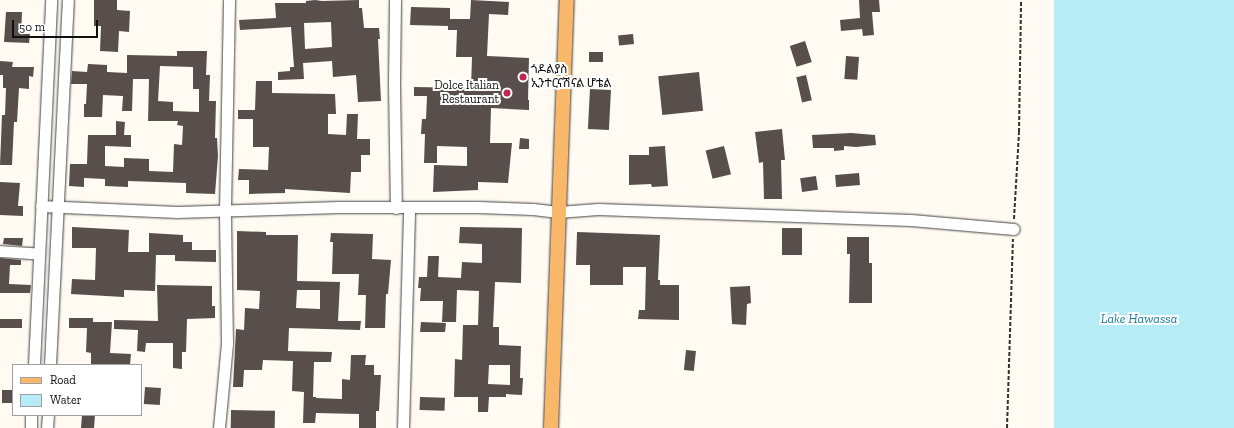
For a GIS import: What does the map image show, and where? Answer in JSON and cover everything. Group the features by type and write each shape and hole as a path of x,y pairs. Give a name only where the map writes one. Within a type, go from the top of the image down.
{"main road":[{"path":"551,428 567,0"}],"street":[{"path":"34,364 51,0"},
{"path":"50,364 68,0"},
{"path":"219,428 227,343 225,210 229,0"},
{"path":"395,0 394,85 396,208"},
{"path":"41,206 121,211 339,207 486,207 533,209 558,212 598,209 780,214 949,222 1014,229"},
{"path":"403,428 409,208"},
{"path":"0,251 39,254"},
{"path":"31,428 32,416"},
{"path":"48,416 48,428"}],"path":[{"path":"1007,428 1019,132 1021,0"}],"water":[{"name":"Lake Hawassa","path":"1054,0 1234,0 1234,428 1054,428"}],"building":[{"path":"94,0 117,0 117,10 130,11 129,32 119,31 118,52 100,51 101,26 94,26"},
{"path":"359,0 359,8 362,8 364,28 379,28 380,39 378,39 381,101 358,102 356,75 333,77 332,61 303,63 304,79 278,80 278,72 290,71 290,67 294,67 291,27 240,30 239,20 276,18 275,3 306,3 306,1","holes":["331,22 332,47 305,49 304,23"]},
{"path":"471,0 509,2 508,15 489,14 487,56 529,58 529,110 491,108 490,143 512,143 508,183 478,182 478,190 433,192 434,165 467,166 467,147 437,146 437,163 424,163 425,134 421,134 422,119 426,119 427,96 414,96 414,87 471,88 472,57 456,57 457,30 448,30 448,26 410,25 411,7 450,8 450,19 470,19"},
{"path":"859,0 879,0 880,12 872,12 874,35 863,36 862,29 841,31 840,20 860,18"},
{"path":"6,12 22,12 21,34 30,34 29,43 4,42"},
{"path":"633,34 634,44 619,46 618,36"},
{"path":"805,41 812,62 797,67 790,46"},
{"path":"177,51 207,51 206,75 210,75 209,101 216,101 215,138 217,138 218,156 215,194 186,193 186,183 128,181 128,187 105,186 105,179 84,178 84,187 69,186 70,164 87,164 88,135 116,135 116,121 125,122 124,135 131,135 131,147 105,146 105,166 124,167 124,158 149,159 149,171 173,172 174,144 182,145 183,126 177,125 178,121 148,121 149,79 133,79 132,111 122,111 123,96 103,95 102,117 84,117 87,84 71,84 72,71 87,72 88,64 107,65 107,72 127,73 127,55 177,56","holes":["160,66 193,67 193,89 199,89 199,112 173,111 173,102 158,101"]},
{"path":"589,52 603,52 603,62 589,62"},
{"path":"846,56 859,57 857,80 844,79"},
{"path":"0,61 13,62 12,67 34,67 33,77 29,76 29,89 19,88 17,122 14,122 12,165 0,165 2,115 5,115 6,88 3,88 3,75 0,75"},
{"path":"699,72 703,111 662,115 658,76"},
{"path":"806,75 812,100 802,103 796,77"},
{"path":"256,81 272,81 272,93 335,94 336,114 328,114 328,134 346,135 347,114 358,114 357,139 370,139 370,155 361,155 361,172 351,172 350,193 285,189 285,193 249,194 249,180 238,180 239,169 268,170 269,147 253,147 253,119 238,119 238,110 255,110"},
{"path":"590,89 611,90 609,130 588,129"},
{"path":"782,129 785,160 781,160 782,199 764,199 763,162 759,163 755,132"},
{"path":"851,133 875,135 876,145 856,147 844,146 844,150 834,151 834,148 813,148 812,135"},
{"path":"520,138 529,139 529,149 519,149"},
{"path":"665,146 668,186 652,187 651,184 629,185 629,155 649,155 649,147"},
{"path":"724,146 731,174 713,179 706,151"},
{"path":"859,173 860,185 836,187 835,175"},
{"path":"816,176 818,190 802,192 800,178"},
{"path":"0,182 20,183 18,206 23,206 23,216 0,215"},
{"path":"72,227 129,230 128,252 149,252 149,233 183,235 183,242 192,242 192,250 216,250 216,262 175,261 175,255 156,255 155,291 124,290 124,297 71,294 72,279 95,280 96,248 72,248"},
{"path":"460,227 522,228 521,283 495,282 493,327 499,327 499,345 521,346 520,378 523,378 522,395 506,394 506,397 489,397 488,412 478,412 478,397 454,397 455,359 462,360 463,325 478,325 479,291 457,290 456,322 442,322 443,301 420,301 421,288 418,288 419,277 427,277 428,256 439,256 438,277 461,278 462,262 482,263 482,244 459,243","holes":["489,365 510,365 510,385 488,384"]},
{"path":"782,228 802,228 802,255 782,255"},
{"path":"237,231 266,232 266,235 298,235 297,281 340,282 338,321 361,321 360,330 289,328 288,351 332,352 331,362 314,362 313,397 316,398 342,399 342,379 350,380 351,355 366,355 365,365 374,365 374,375 381,375 379,411 376,411 376,428 359,428 359,414 316,413 315,423 303,423 304,392 292,391 293,361 263,360 262,370 244,370 243,387 233,387 236,329 244,330 245,308 259,309 260,291 237,290","holes":["297,290 320,290 320,309 296,308"]},
{"path":"577,232 660,235 658,280 660,280 660,285 679,285 679,320 638,319 639,310 645,310 646,267 623,267 623,285 590,285 590,265 576,265"},
{"path":"331,233 373,234 372,259 391,260 388,294 386,294 385,328 365,328 366,295 358,295 359,274 332,274 333,242 330,242"},
{"path":"847,237 869,237 869,263 872,263 872,303 849,303 850,254 847,254"},
{"path":"4,238 23,238 22,246 3,244"},
{"path":"0,258 21,260 21,265 10,265 9,284 31,285 30,293 0,293"},
{"path":"157,285 212,286 212,306 215,306 215,318 187,319 186,352 182,352 182,369 173,368 173,343 146,343 145,352 137,351 138,330 114,329 114,320 158,321"},
{"path":"750,286 751,303 747,304 746,325 732,324 730,287"},
{"path":"69,318 93,318 93,322 112,322 110,353 131,354 130,364 91,364 91,353 86,352 87,328 69,328"},
{"path":"0,319 22,319 22,328 0,328"},
{"path":"421,322 446,323 445,332 420,332"},
{"path":"686,350 696,351 694,371 684,370"},
{"path":"145,387 161,388 160,405 144,404"},
{"path":"2,390 12,390 12,403 2,403"},
{"path":"420,397 445,398 445,411 420,410"},
{"path":"231,410 275,411 275,428 231,428"},
{"path":"82,416 95,416 94,428 81,428"}],"place":[{"name":"ጎዶልያስ ኢንተርናሽናል ሆቴል","path":"523,77"},
{"name":"Dolce Italian Restaurant","path":"507,93"}]}
